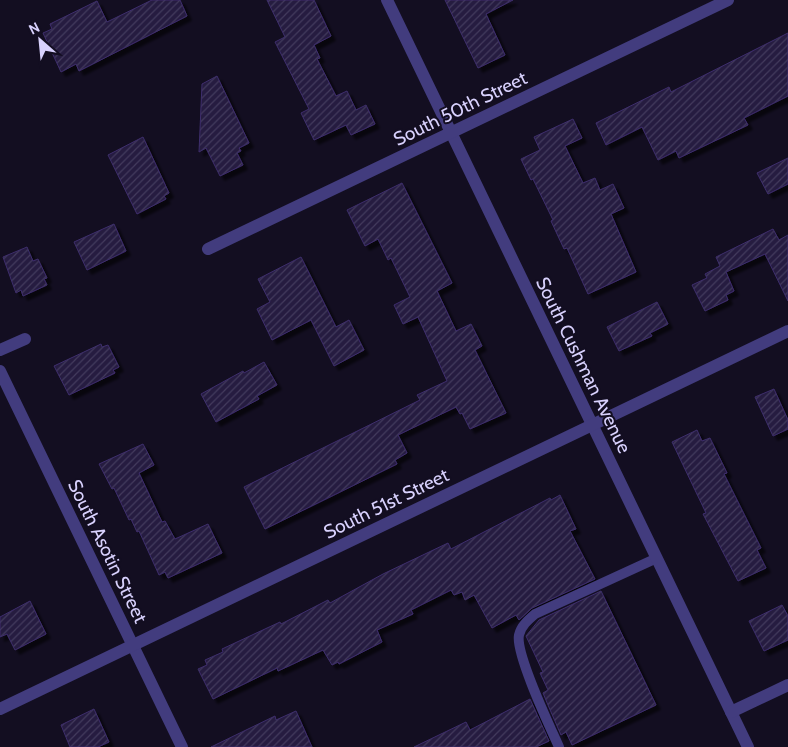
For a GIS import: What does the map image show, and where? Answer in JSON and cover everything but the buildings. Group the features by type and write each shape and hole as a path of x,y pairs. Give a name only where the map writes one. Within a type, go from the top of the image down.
{"street":[{"name":"South Cushman Avenue","path":"387,0 748,747"},
{"name":"South 50th Street","path":"208,249 728,0"},
{"name":"South 51st Street","path":"0,709 788,331"},
{"path":"0,350 25,339"},
{"name":"South Asotin Street","path":"0,372 182,747"},
{"path":"731,712 788,684"}],"lane":[{"path":"559,747 524,662 518,636 524,624 535,614 657,558"}]}
